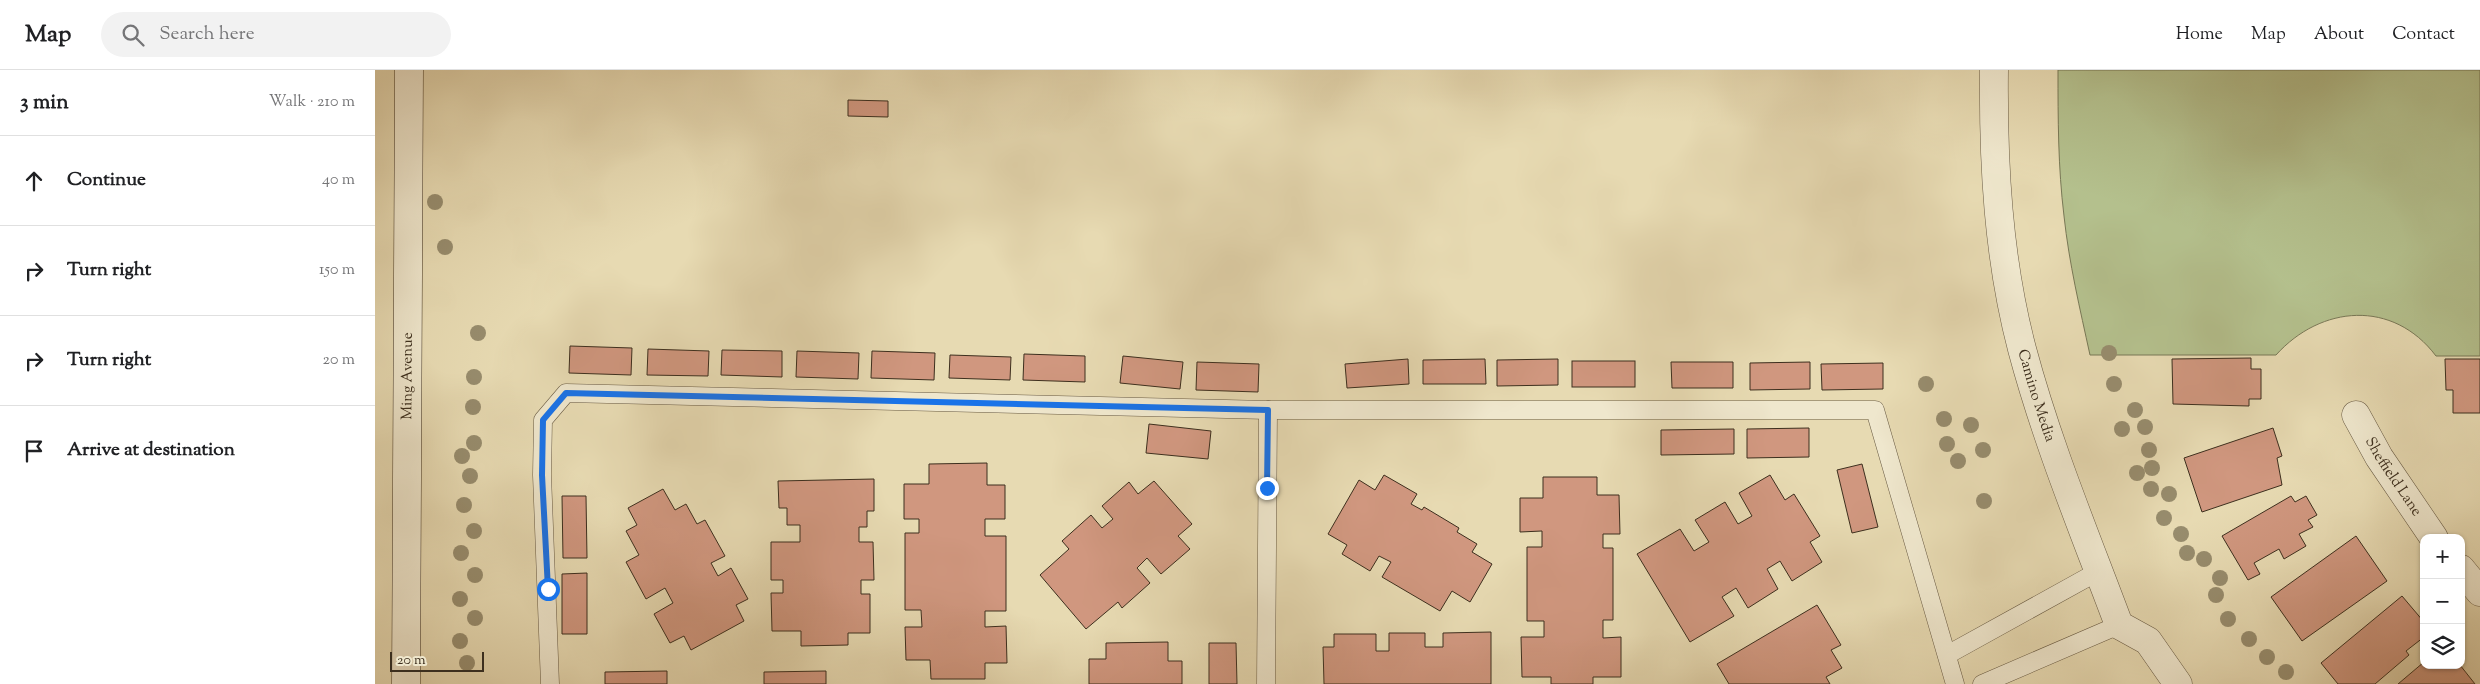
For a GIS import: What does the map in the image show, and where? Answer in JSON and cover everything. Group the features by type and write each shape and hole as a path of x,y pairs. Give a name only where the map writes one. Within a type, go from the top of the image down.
{"street":[{"name":"Ming Avenue","path":"406,684 409,70"},
{"name":"Camino Media","path":"1994,70 1995,180 2005,264 2021,347 2040,412 2119,625"},
{"name":"Sheffield Lane","path":"2356,415 2379,457 2431,534"},
{"path":"2465,575 2480,592"},
{"path":"2119,625 2148,641 2178,684"}],"lane":[{"path":"551,684 542,475 543,420 566,393 1268,410 1875,410 1955,684"},
{"path":"1265,684 1268,410"},
{"path":"1947,655 2099,571"},
{"path":"1982,684 2119,625"}],"green space":[{"path":"2058,70 2480,70 2480,356 2436,356 2419,338 2399,325 2378,317 2357,315 2335,318 2314,326 2294,338 2276,355 2090,355 2066,234 2059,161"}],"building":[{"path":"848,100 888,101 888,117 848,116"},
{"path":"570,346 632,348 631,375 569,373"},
{"path":"648,349 709,351 708,376 647,375"},
{"path":"722,350 782,351 782,377 721,375"},
{"path":"797,351 859,353 858,379 796,377"},
{"path":"872,351 935,353 934,380 871,378"},
{"path":"1024,354 1085,356 1085,382 1023,380"},
{"path":"950,355 1011,357 1010,380 949,378"},
{"path":"1123,356 1183,362 1180,389 1120,383"},
{"path":"2251,358 2251,369 2261,369 2261,399 2249,399 2249,406 2173,404 2172,359"},
{"path":"1408,359 1409,384 1347,388 1345,364"},
{"path":"1485,359 1486,384 1423,384 1423,360"},
{"path":"1558,359 1558,385 1497,386 1497,360"},
{"path":"2445,359 2480,359 2480,413 2453,413 2453,390 2446,390"},
{"path":"1572,361 1635,361 1635,387 1572,387"},
{"path":"1197,362 1259,364 1258,392 1196,390"},
{"path":"1671,362 1733,362 1733,388 1672,388"},
{"path":"1810,362 1810,389 1750,390 1750,363"},
{"path":"1883,363 1883,389 1822,390 1821,364"},
{"path":"1149,424 1211,431 1208,459 1146,453"},
{"path":"1809,428 1809,457 1747,458 1747,429"},
{"path":"2273,428 2282,456 2277,458 2282,485 2202,512 2184,458"},
{"path":"1734,429 1734,454 1661,455 1661,430"},
{"path":"987,463 987,485 1005,485 1005,519 985,519 985,536 1006,536 1006,611 985,611 985,627 1006,626 1007,663 985,663 985,679 931,679 930,660 906,660 905,627 922,627 921,610 905,610 905,533 919,533 919,519 904,519 904,484 929,484 929,464"},
{"path":"1862,464 1878,527 1852,533 1837,470"},
{"path":"1384,475 1417,494 1411,504 1422,510 1424,507 1459,528 1457,532 1477,544 1472,552 1492,564 1470,602 1452,591 1440,611 1382,577 1391,562 1379,556 1370,571 1342,554 1347,545 1328,534 1359,480 1375,490"},
{"path":"1770,475 1785,500 1794,494 1820,536 1810,542 1822,562 1792,581 1780,561 1767,569 1778,589 1748,608 1736,588 1722,597 1734,616 1690,642 1637,554 1680,529 1694,551 1709,542 1695,520 1725,502 1738,524 1752,516 1739,493"},
{"path":"1543,477 1597,477 1597,495 1619,495 1620,534 1603,534 1603,548 1613,548 1613,620 1603,620 1603,638 1621,637 1621,677 1593,677 1593,684 1551,684 1551,677 1522,677 1521,637 1544,637 1544,621 1527,621 1527,547 1542,547 1542,531 1520,532 1520,498 1543,498"},
{"path":"874,479 874,511 867,511 867,527 859,527 859,542 873,542 874,580 861,580 861,594 870,594 870,633 848,633 848,645 801,646 801,631 772,631 771,593 783,593 783,580 771,580 771,542 800,542 800,525 787,525 787,508 779,508 778,481"},
{"path":"1154,481 1192,524 1178,536 1190,549 1161,574 1147,558 1137,568 1150,583 1122,608 1118,602 1086,629 1040,575 1069,549 1062,541 1091,515 1102,528 1113,519 1102,506 1129,482 1138,494"},
{"path":"663,489 675,510 686,504 697,524 705,520 725,556 711,563 718,576 731,568 748,599 736,605 744,621 691,650 684,636 670,643 654,614 673,603 665,588 646,599 626,562 639,555 626,531 637,525 628,508"},
{"path":"562,496 586,496 587,558 563,558"},
{"path":"2291,496 2295,502 2306,496 2317,515 2308,520 2313,527 2299,534 2306,546 2284,559 2279,549 2254,563 2260,574 2248,580 2222,536"},
{"path":"2356,536 2387,581 2302,641 2271,597"},
{"path":"587,573 587,634 562,634 562,574"},
{"path":"2402,596 2420,617 2420,640 2406,651 2409,655 2375,684 2338,684 2321,663"},
{"path":"1817,605 1841,645 1831,650 1842,668 1826,677 1830,684 1729,684 1717,664"},
{"path":"1491,632 1491,684 1324,684 1323,647 1334,647 1334,634 1376,634 1376,651 1389,651 1389,633 1425,633 1425,647 1443,647 1443,633"},
{"path":"1168,642 1168,661 1182,661 1182,684 1089,684 1089,659 1106,659 1106,643"},
{"path":"1209,643 1236,643 1237,684 1209,684"},
{"path":"2420,665 2420,669 2463,669 2475,684 2398,684"},
{"path":"667,671 667,684 605,684 605,672"},
{"path":"826,671 826,684 764,684 764,672"}],"route":[{"path":"548,589 542,475 543,420 566,393 1268,410 1267,488"}]}
